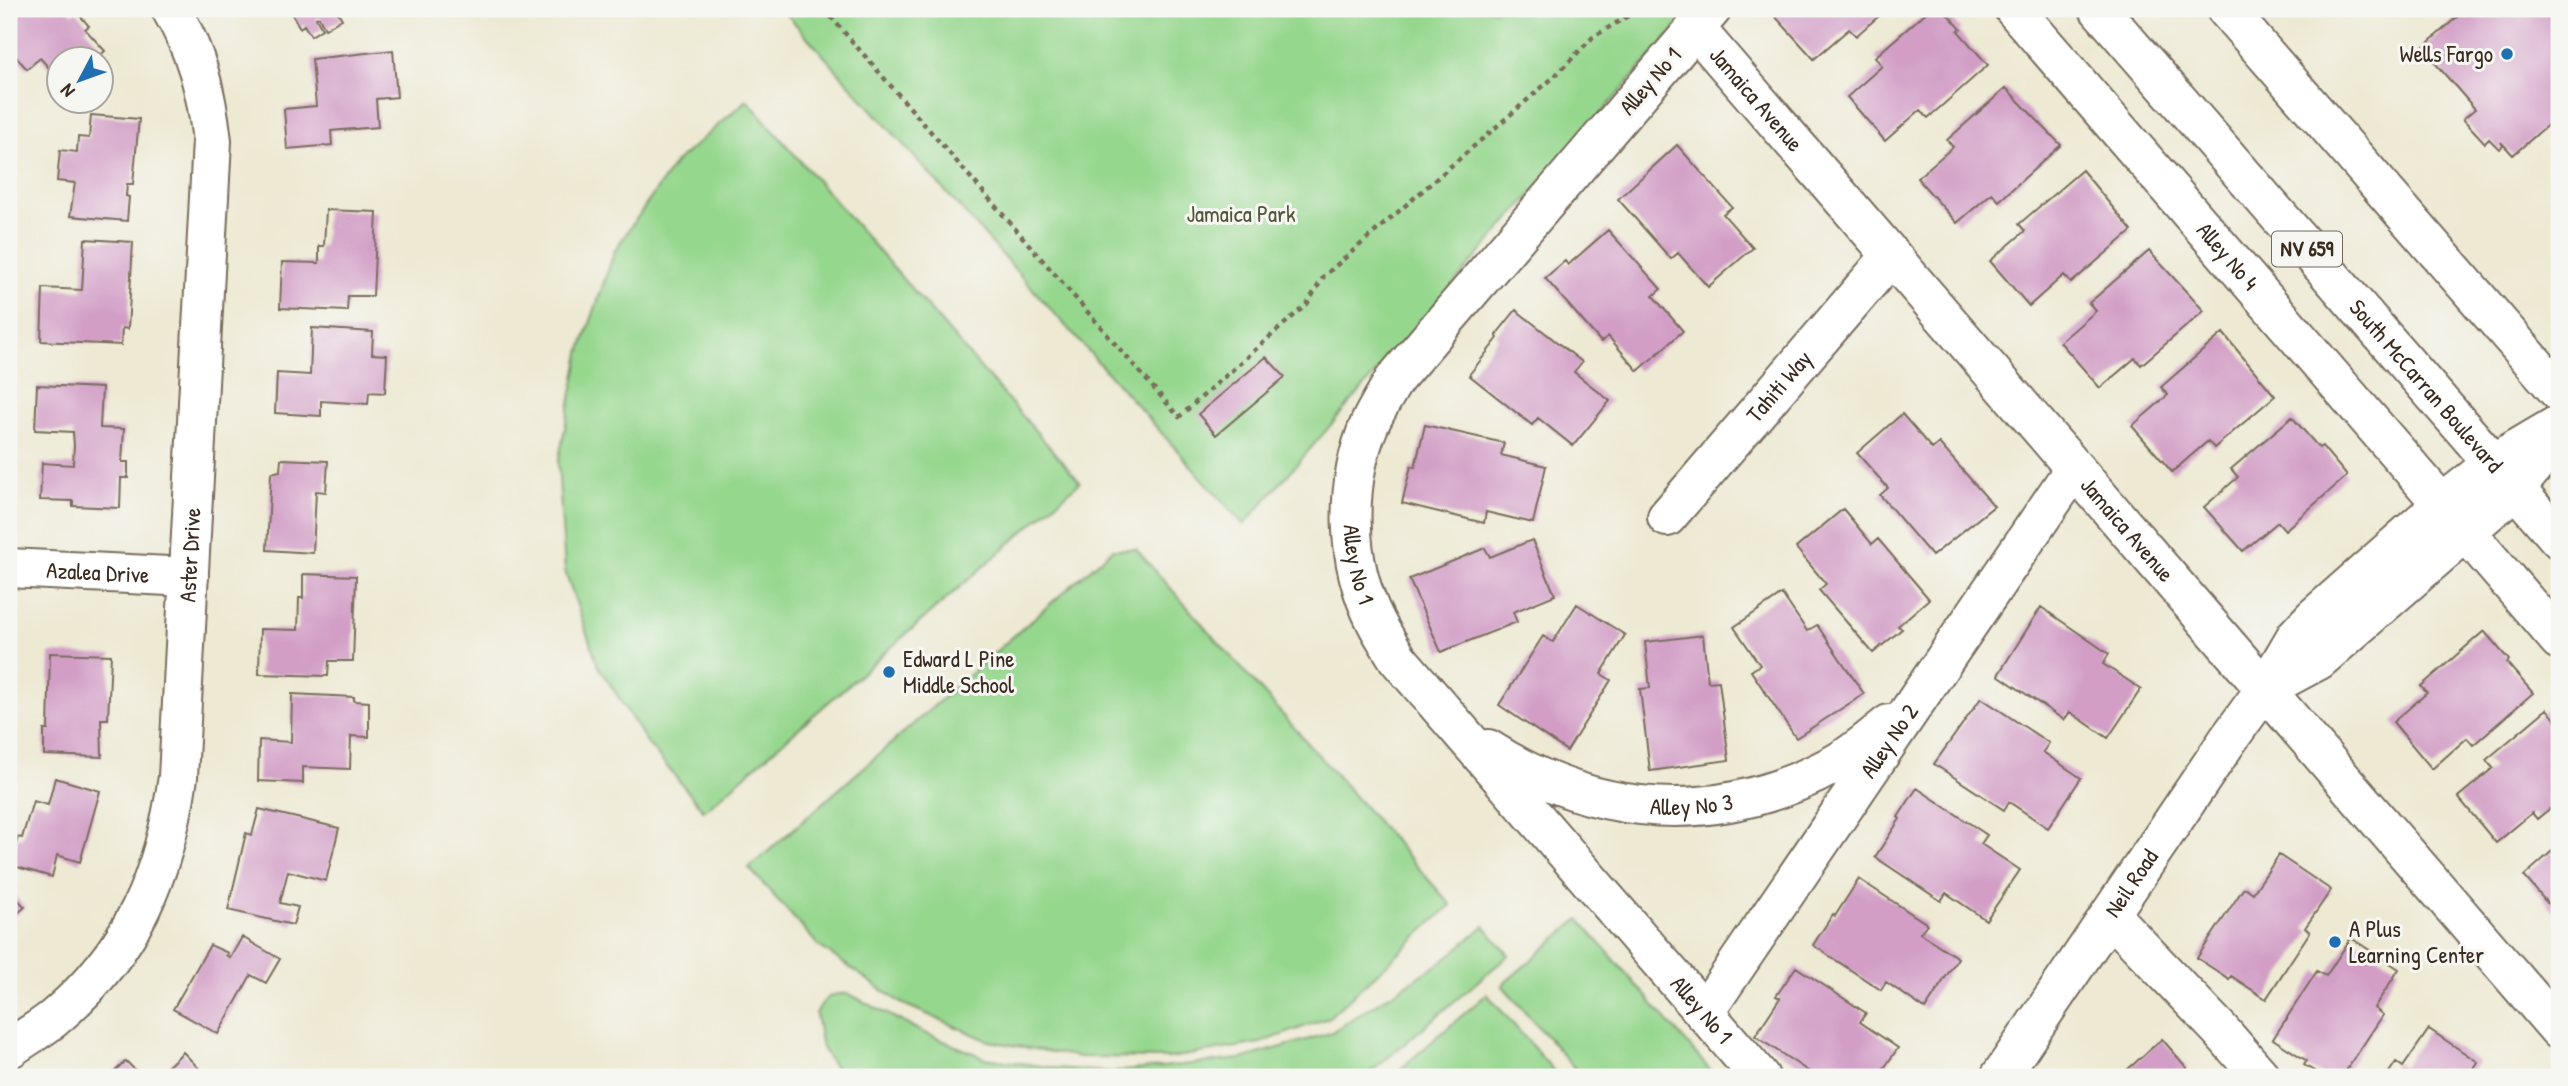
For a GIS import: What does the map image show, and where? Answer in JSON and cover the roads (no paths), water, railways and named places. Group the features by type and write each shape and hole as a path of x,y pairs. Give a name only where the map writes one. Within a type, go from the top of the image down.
{"street":[{"name":"Aster Drive","path":"9,1049 52,1019 94,979 130,929 156,876 171,824 178,777 212,141 203,85 189,40 171,9"},
{"name":"Alley No 4","path":"2014,9 2559,640"},
{"name":"South McCarran Boulevard","path":"2099,9 2559,539"},
{"path":"2226,9 2559,392"},
{"name":"Jamaica Avenue","path":"1704,19 1891,256 2559,1031"},
{"name":"Alley No 1","path":"1704,19 1394,380 1370,423 1355,473 1351,522 1357,571 1374,620 1398,659 1760,1077"},
{"name":"Tahiti Way","path":"1667,517 1891,256"},
{"name":"Neil Road","path":"2000,1077 2265,689 2287,649 2313,618 2454,518 2559,424"},
{"name":"Neil Road","path":"2504,476 2559,436"},
{"name":"Alley No 2","path":"1704,1013 2074,469"},
{"name":"Azalea Drive","path":"9,568 189,576"},
{"name":"Alley No 3","path":"1432,699 1488,749 1517,768 1570,791 1622,804 1679,808 1730,803 1782,789 1835,764 1891,723 1938,670"},
{"path":"2110,915 2221,1031 2261,1077"}],"place":[{"name":"Wells Fargo","path":"2507,54"},
{"name":"Edward L Pine Middle School","path":"889,672"},
{"name":"A Plus Learning Center","path":"2335,942"}],"park label":[{"name":"Jamaica Park","path":"1241,214"}]}
